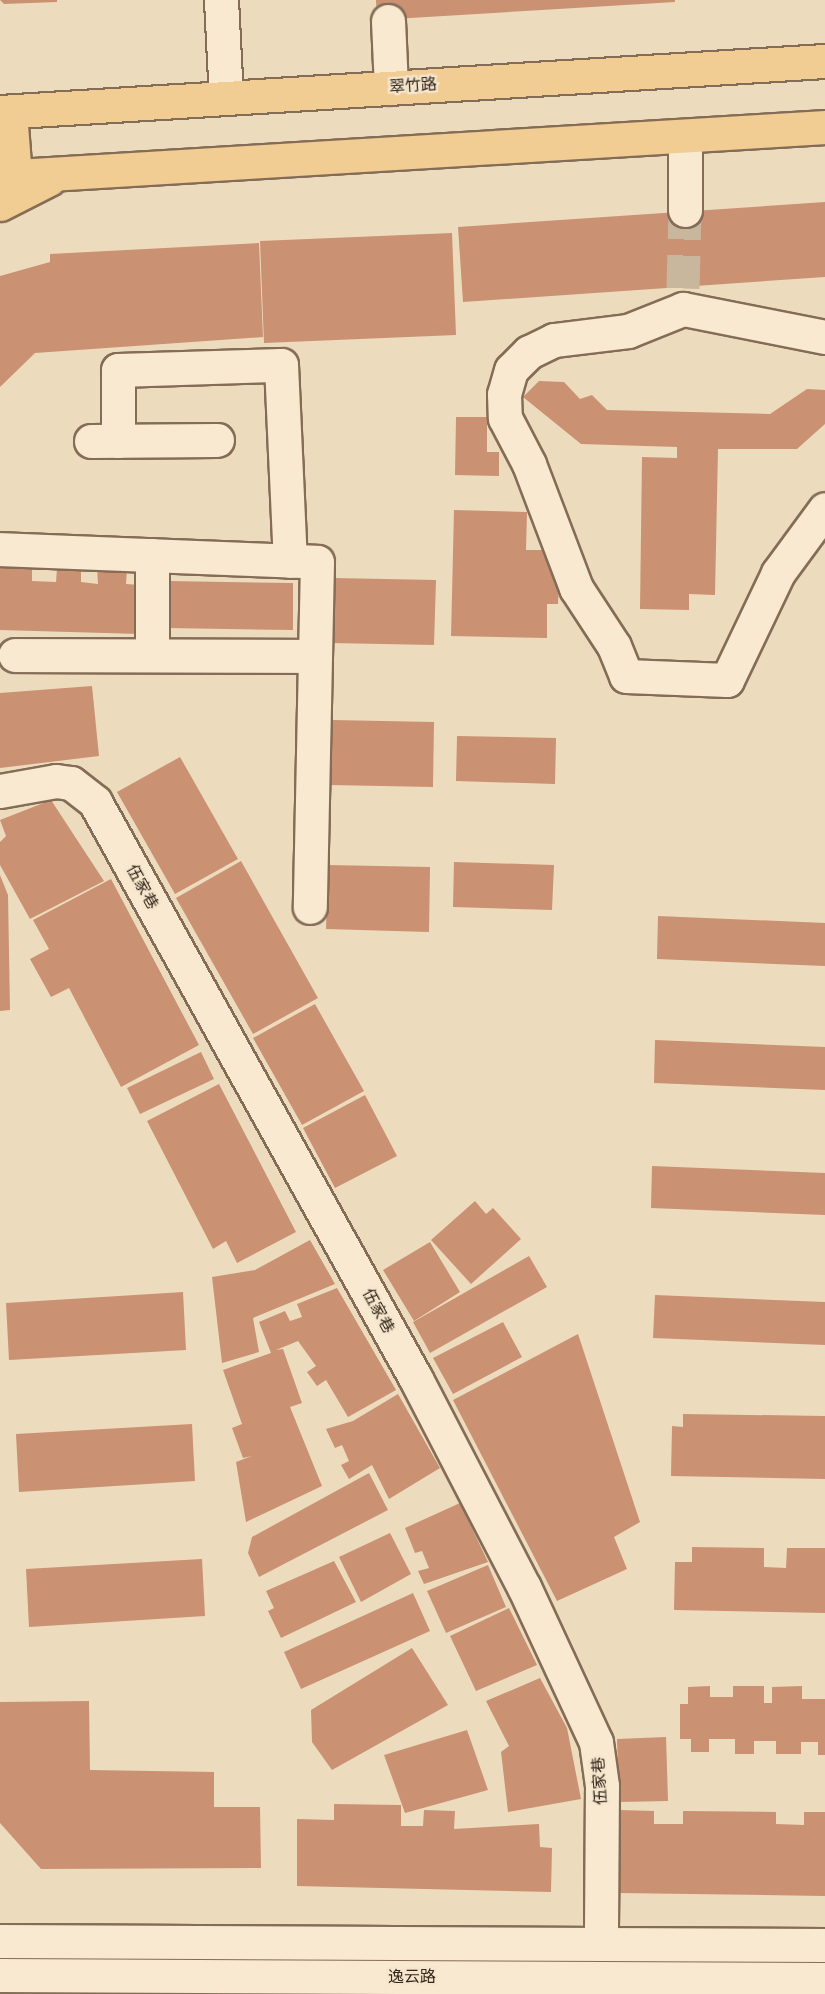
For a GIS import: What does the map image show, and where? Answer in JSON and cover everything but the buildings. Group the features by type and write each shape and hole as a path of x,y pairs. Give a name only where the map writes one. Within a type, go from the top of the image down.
{"main road":[{"name":"翠竹路","path":"3,105 58,109 825,61"},
{"path":"3,105 5,186 58,174 825,128"}],"street":[{"path":"221,0 226,98"},
{"path":"388,21 391,88"},
{"path":"684,210 685,136"},
{"path":"825,338 683,299 628,331 554,340 529,352 511,370 504,394 505,418 529,464 576,588 614,646 626,676 727,680 778,573 825,510"},
{"path":"217,440 105,441 118,370 281,365 290,561"},
{"path":"0,549 317,562 310,908"},
{"path":"152,555 152,655"},
{"path":"15,655 315,656"},
{"name":"伍家巷","path":"0,791 56,781 71,783 95,802 427,1399 524,1587 596,1742 602,1786 601,1944"},
{"name":"逸云路","path":"0,1941 825,1945"},
{"name":"逸云路","path":"0,1975 69,1985 820,1984"}],"tunnel":[{"path":"683,288 685,210"}]}
